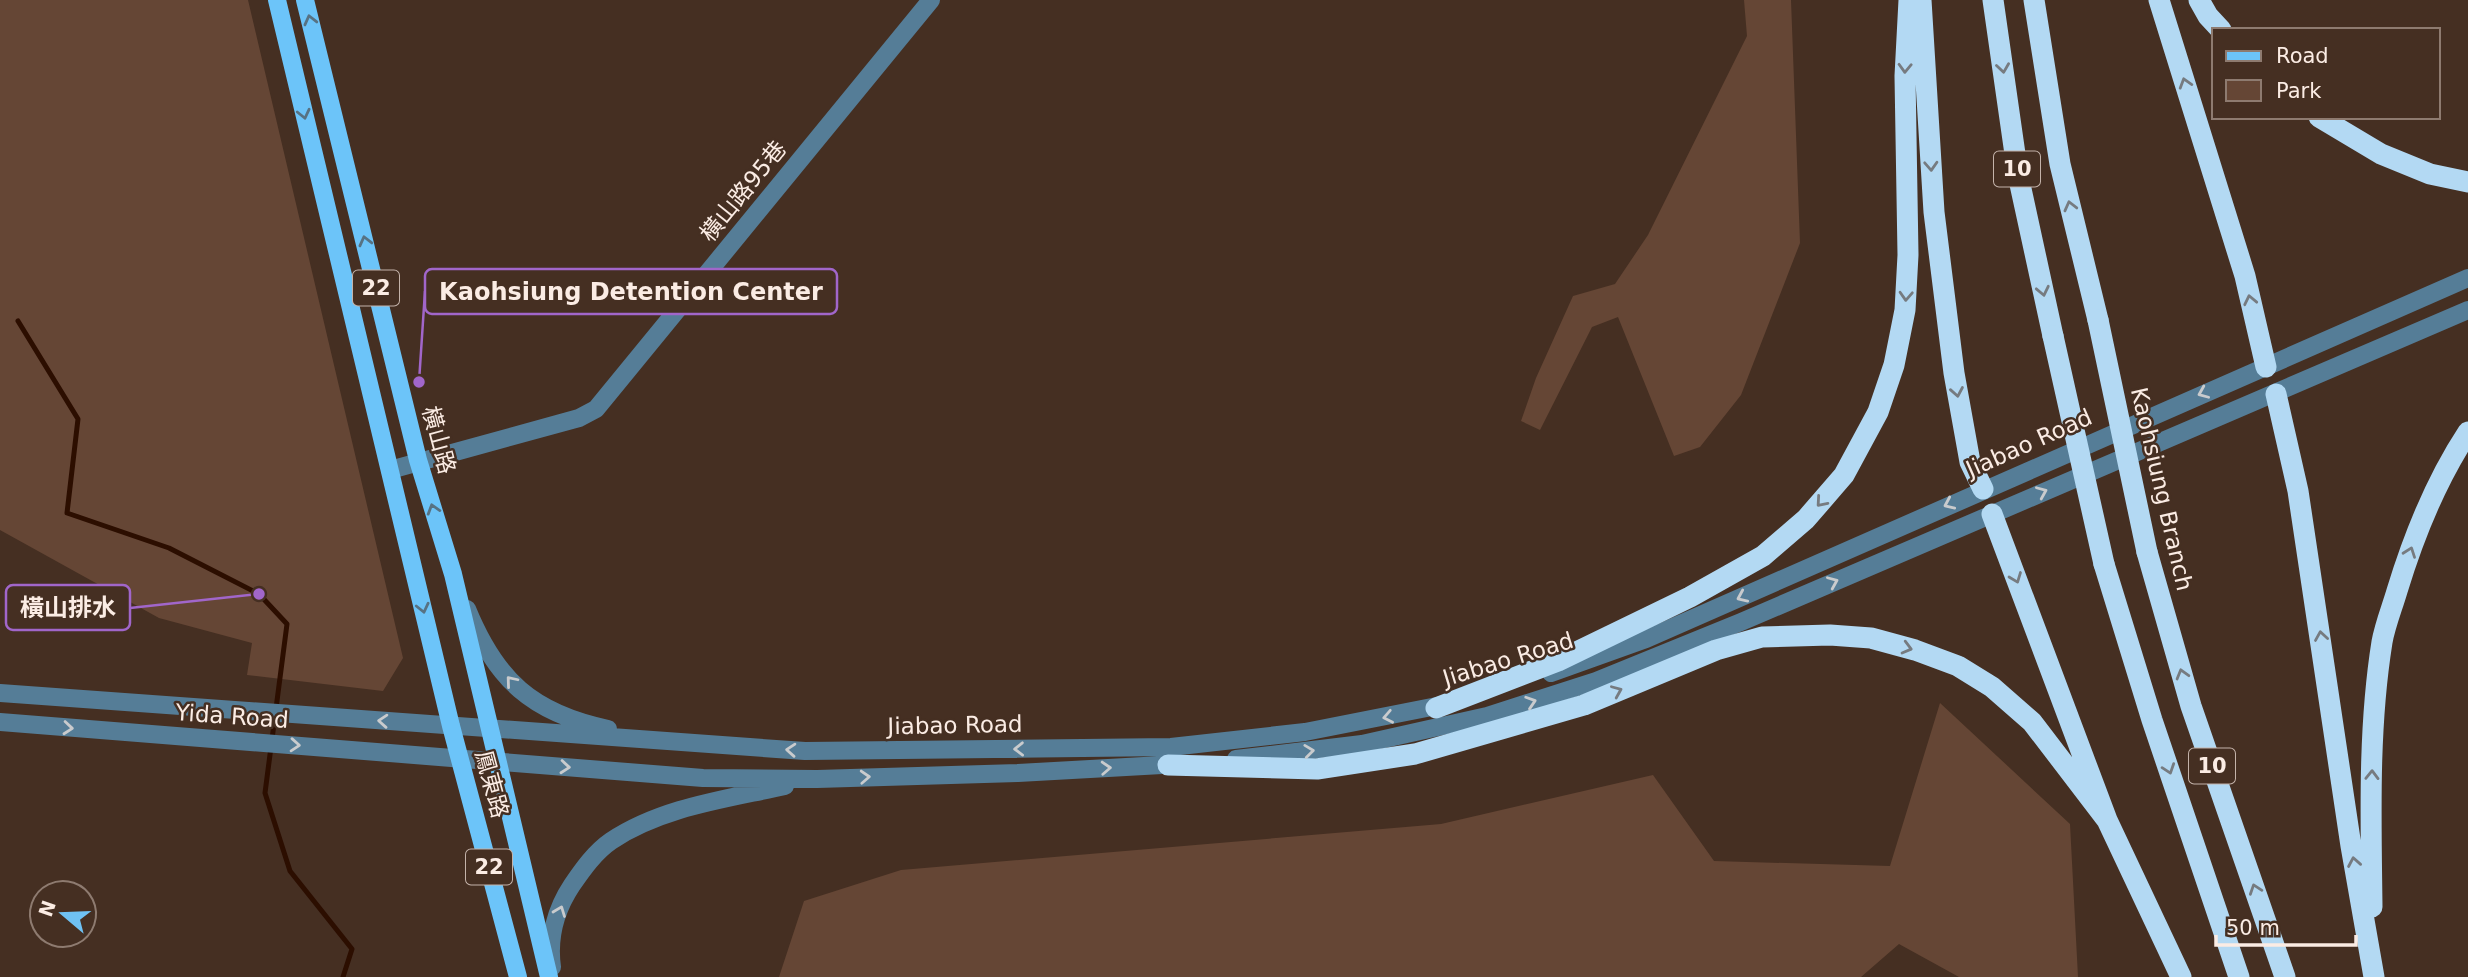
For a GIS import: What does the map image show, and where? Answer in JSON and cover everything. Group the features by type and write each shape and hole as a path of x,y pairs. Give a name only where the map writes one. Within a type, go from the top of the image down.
{"highway":[{"path":"1436,708 1558,661 1690,597 1751,563 1763,556 1805,519 1844,475 1878,412 1894,365 1905,310 1908,255 1905,76 1909,0"},
{"path":"1921,0 1934,212 1952,360 1970,462 1983,489"},
{"name":"10","path":"1993,0 2018,175 2104,564 2152,720 2239,977"},
{"name":"Kaohsiung Branch","path":"2034,0 2060,164 2098,320 2147,552 2190,706 2286,977"},
{"path":"2159,0 2245,276 2266,367"},
{"path":"2199,0 2219,28"},
{"path":"2322,119 2381,154 2430,174 2468,182"},
{"path":"2276,394 2298,491 2351,846 2373,971"},
{"path":"2373,971 2371,776 2382,640 2406,561 2427,506 2449,461 2468,432"},
{"path":"1992,514 2106,820 2182,977"},
{"path":"1168,765 1318,769 1415,754 1584,705 1716,650 1762,637 1830,635 1871,638 1915,650 1958,666 1992,687 2032,722 2106,820"}],"main road":[{"name":"22","path":"278,0 451,726"},
{"name":"橫山路","path":"305,0 418,460 453,574 488,729"},
{"name":"鳳東路","path":"451,726 518,977"},
{"name":"鳳東路","path":"488,729 551,977"}],"street":[{"name":"橫山路95巷","path":"390,470 418,460 579,418 596,409 930,0"},
{"name":"Jiabao Road","path":"488,729 805,751 1171,747 1305,732 1436,708 1529,681 1646,639 2468,278"},
{"name":"Jiabao Road","path":"496,761 703,778 817,779 1168,765 1253,758 1362,744 1487,716 1596,681 1706,637 2468,310"},
{"path":"2266,367 2276,394"},
{"path":"1983,489 1992,514"},
{"path":"453,574 479,639 522,693 545,709 572,720 663,742"},
{"name":"Yida Road","path":"0,693 488,729"},
{"path":"110,702 110,731"},
{"name":"Yida Road","path":"0,722 496,761"},
{"path":"551,977 550,950 559,910 578,876 610,841 650,820 696,805 817,779"}],"green space":[{"path":"0,0 248,0 403,658 383,691 247,675 252,643 159,618 0,530"},
{"path":"1744,0 1791,0 1800,243 1741,395 1700,447 1674,456 1618,317 1592,327 1540,430 1521,421 1536,378 1573,296 1615,284 1648,235 1747,36"},
{"path":"1940,703 2070,824 2078,977 1959,977 1899,944 1861,977 779,977 804,901 901,870 1441,824 1653,775 1714,861 1890,866"}],"waterway":[{"path":"18,321 78,419 67,513 169,548 259,594 287,624 265,793 290,871 352,949 343,977"}],"place":[{"name":"Kaohsiung Detention Center","path":"419,382"},
{"name":"橫山排水","path":"259,594"}]}
